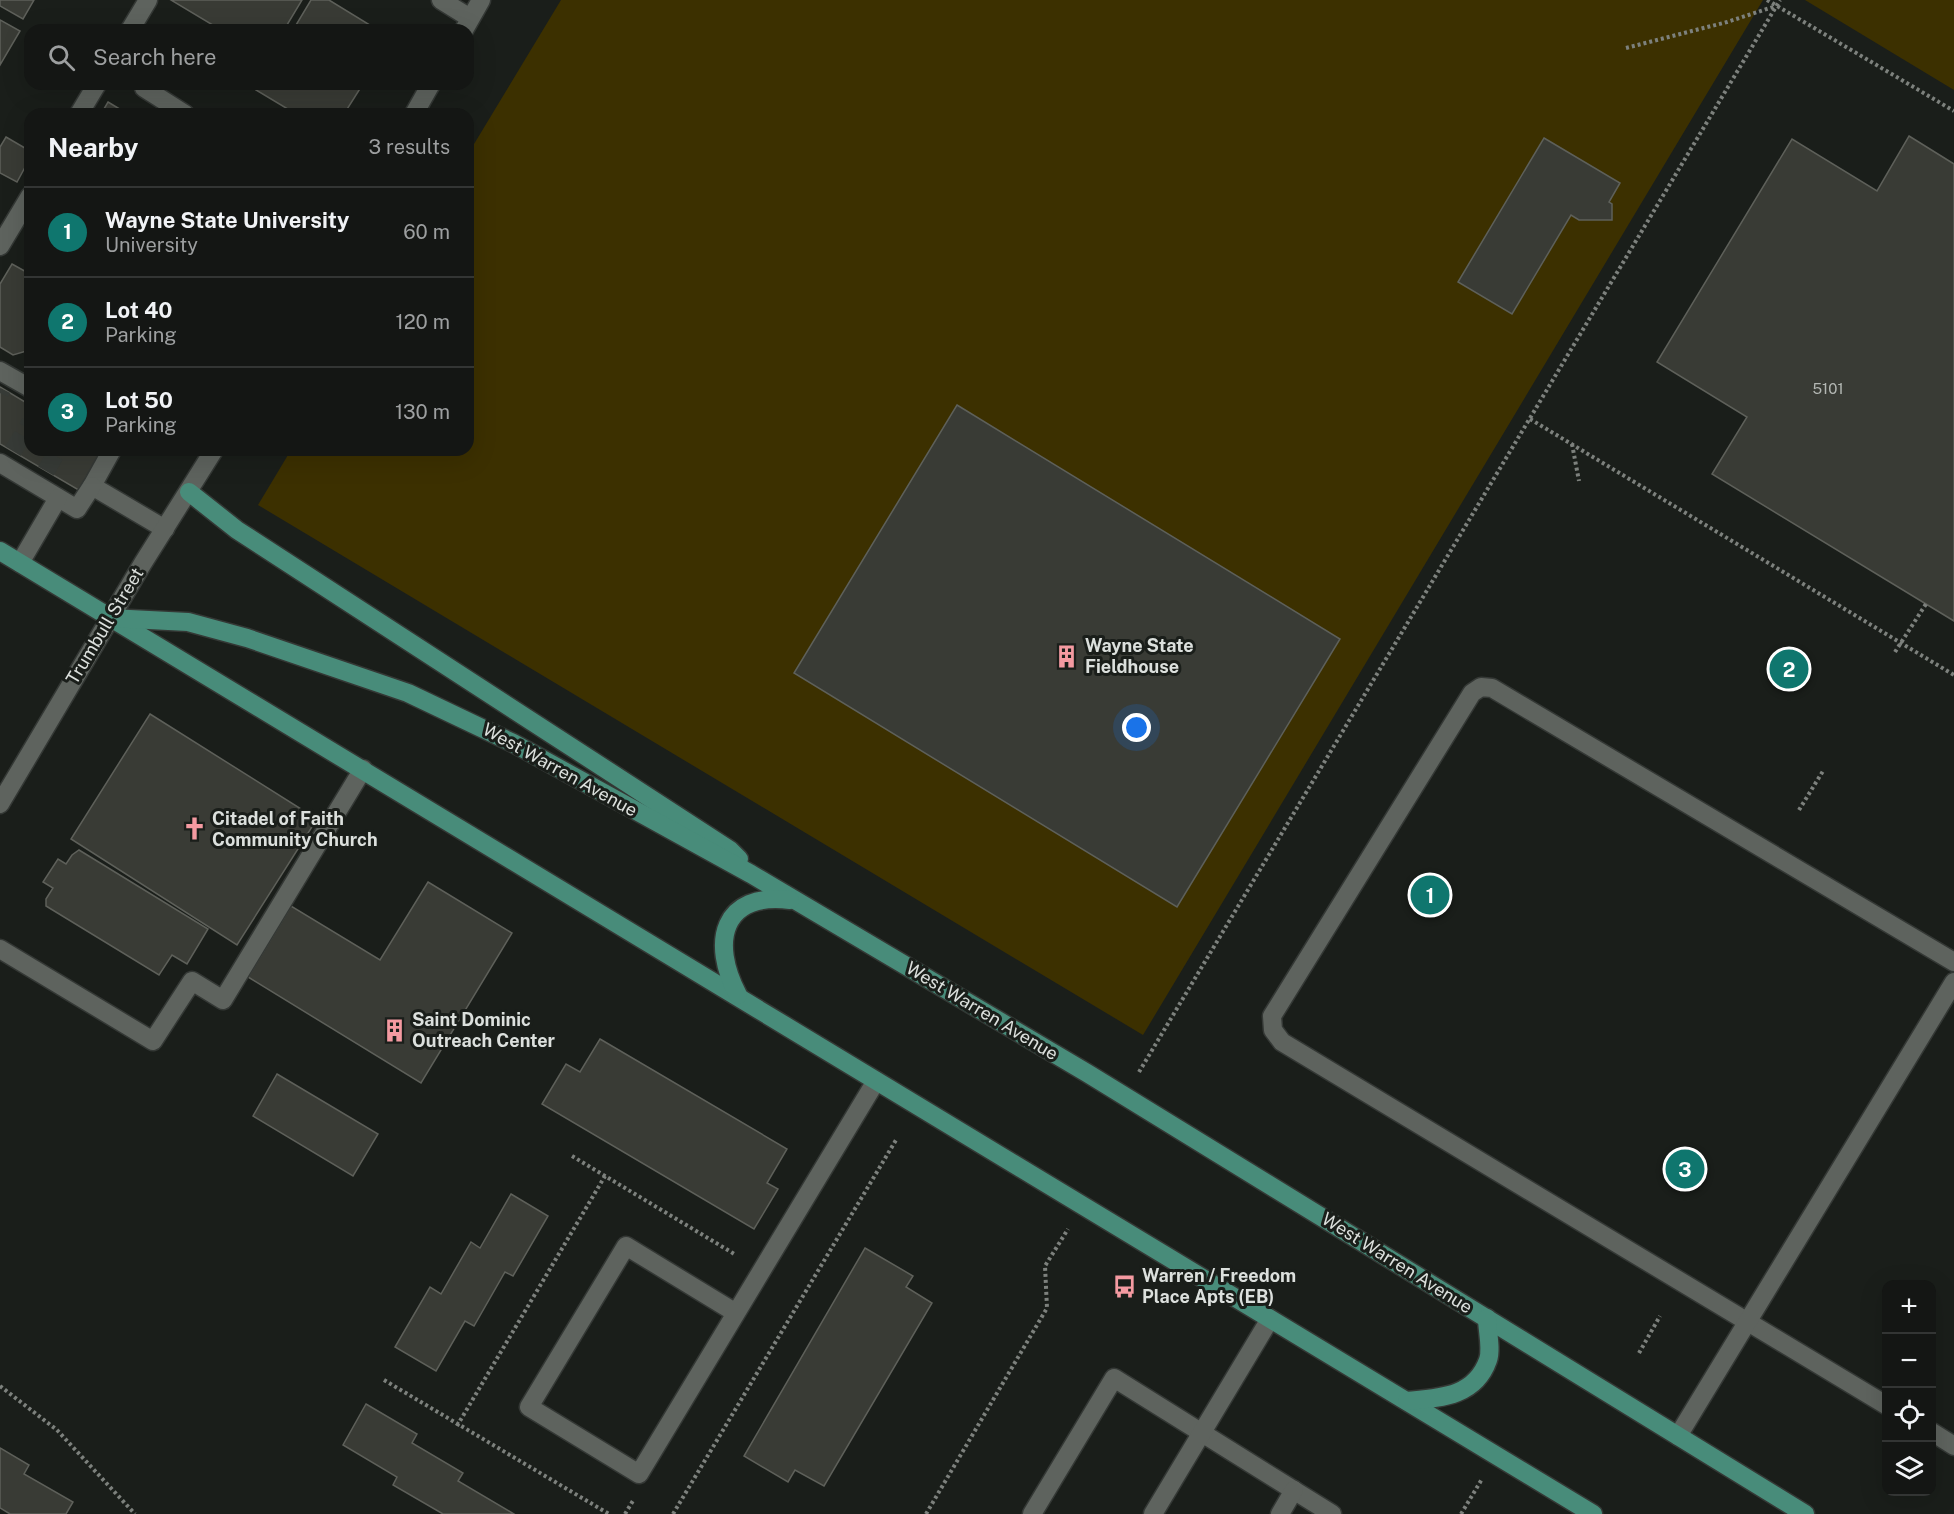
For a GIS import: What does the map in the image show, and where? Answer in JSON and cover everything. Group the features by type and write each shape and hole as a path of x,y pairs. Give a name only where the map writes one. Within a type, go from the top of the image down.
{"main road":[{"path":"189,492 237,530 730,850 751,874"},
{"name":"West Warren Avenue","path":"0,551 738,995 876,1081 1593,1514"},
{"name":"West Warren Avenue","path":"110,618 188,622 330,665 408,693 513,743 751,874 1124,1096 1805,1514"},
{"path":"738,995 726,973 723,957 724,938 730,922 742,906 754,901 771,897 795,900"},
{"path":"1407,1401 1449,1397 1473,1386 1489,1359 1487,1318"}],"street":[{"path":"134,24 148,0"},
{"path":"441,0 467,24 482,0"},
{"path":"83,108 94,90"},
{"path":"147,90 176,108"},
{"path":"418,108 428,90"},
{"path":"0,246 24,206"},
{"path":"4,378 24,386"},
{"path":"6,460 41,478 58,498 77,509 109,456"},
{"name":"Trumbull Street","path":"0,804 110,618 210,456"},
{"path":"92,486 165,529"},
{"path":"20,563 58,498"},
{"path":"1882,1403 1282,1042 1273,1030 1272,1016 1465,703 1472,693 1481,687 1492,688 1954,962"},
{"path":"0,949 153,1041 192,981 223,1000 363,769"},
{"path":"1678,1436 1954,982"},
{"path":"736,1313 626,1246 530,1407 639,1474 876,1081"},
{"path":"1153,1514 1270,1319"},
{"path":"1032,1514 1114,1378 1203,1431 1332,1514"},
{"path":"1936,1435 1954,1446"},
{"path":"1280,1514 1294,1490"}],"path":[{"path":"1767,0 1954,111"},
{"path":"1124,1096 1780,0"},
{"path":"1626,48 1727,22 1777,6"},
{"path":"1530,419 1954,675"},
{"path":"1572,444 1579,481"},
{"path":"1895,652 1926,604"},
{"path":"1799,810 1823,771"},
{"path":"673,1514 896,1140"},
{"path":"572,1156 736,1255"},
{"path":"457,1426 605,1176"},
{"path":"926,1514 1047,1308 1045,1266 1083,1206"},
{"path":"1639,1353 1660,1316"},
{"path":"384,1380 457,1426 609,1514"},
{"path":"0,1386 57,1430 135,1514"},
{"path":"1461,1514 1496,1455"}],"shaded area":[{"path":"561,0 1763,0 1143,1035 258,505 287,456 474,456 474,144"},
{"path":"1805,0 1954,0 1954,90"}],"building":[{"path":"0,0 34,0 23,19 0,6"},
{"path":"171,0 302,0 288,24 211,24"},
{"path":"311,0 329,0 368,24 297,24"},
{"path":"0,20 20,31 0,65"},
{"path":"256,90 359,90 348,108 286,108"},
{"path":"108,102 118,108 104,108"},
{"path":"1909,136 1954,164 1954,621 1712,474 1747,417 1657,362 1792,139 1877,191"},
{"path":"6,137 24,148 24,169 17,182 0,173 0,147"},
{"path":"1544,138 1620,183 1609,202 1612,204 1612,220 1579,220 1571,215 1512,314 1458,282"},
{"path":"12,264 24,271 24,352 13,355 0,347 0,284"},
{"path":"0,387 24,401 24,456 103,456 82,492 0,444"},
{"name":"Wayne State Fieldhouse","path":"957,405 1340,639 1177,907 794,673"},
{"name":"Citadel of Faith Community Church","path":"150,714 317,819 237,945 71,839"},
{"path":"79,850 208,929 187,964 172,955 159,975 46,906 46,899 53,888 43,882 58,859 66,864"},
{"name":"Saint Dominic Outreach Center","path":"428,882 512,933 421,1083 248,977 291,906 380,960"},
{"path":"600,1039 787,1149 767,1183 778,1189 754,1229 542,1104 566,1064 580,1072"},
{"path":"277,1074 378,1134 353,1176 253,1116"},
{"path":"511,1194 548,1216 513,1276 505,1272 474,1326 465,1321 436,1371 395,1347 430,1287 441,1294 471,1242 480,1248"},
{"path":"865,1248 913,1276 906,1287 932,1303 824,1486 795,1470 788,1482 744,1456"},
{"path":"366,1404 417,1434 412,1443 463,1473 458,1481 514,1514 443,1514 393,1485 397,1477 343,1445"},
{"path":"0,1448 29,1465 24,1474 73,1502 66,1514 10,1514 0,1508"}],"tunnel":[{"path":"0,393 2,389"},
{"path":"13,451 24,433"},
{"path":"46,471 55,456"}],"place":[{"name":"Wayne State Fieldhouse","path":"1067,656"},
{"name":"Lot 40","path":"1789,669"},
{"name":"Citadel of Faith Community Church","path":"194,829"},
{"name":"Wayne State University","path":"1430,895"},
{"name":"Saint Dominic Outreach Center","path":"394,1030"},
{"name":"Lot 50","path":"1685,1169"},
{"name":"Warren / Freedom Place Apts (EB)","path":"1124,1286"}]}
